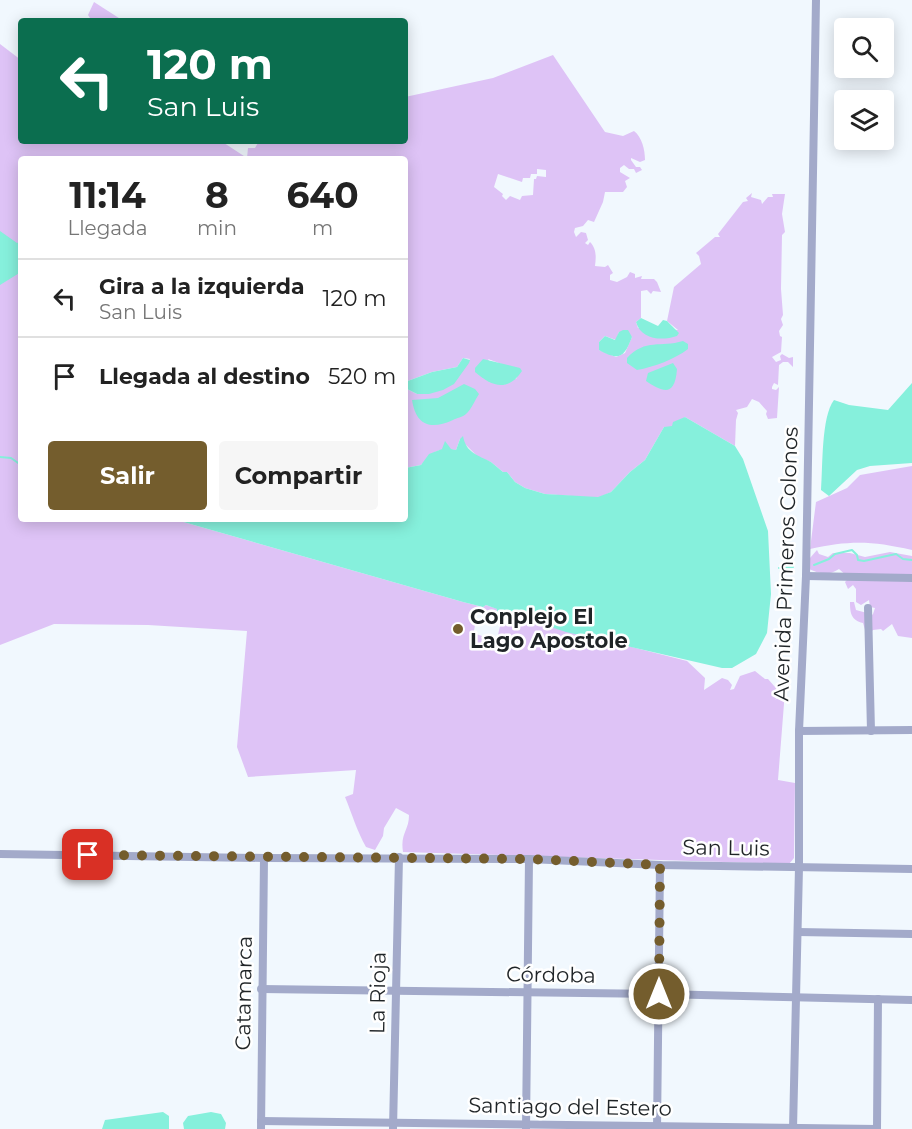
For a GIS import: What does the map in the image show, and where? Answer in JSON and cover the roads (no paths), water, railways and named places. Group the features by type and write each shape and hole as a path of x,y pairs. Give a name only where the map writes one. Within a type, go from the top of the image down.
{"street":[{"name":"Avenida Primeros Colonos","path":"794,1128 799,731 806,576 816,0"},
{"path":"806,576 912,578"},
{"path":"868,608 871,731"},
{"path":"799,731 912,730"},
{"name":"San Luis","path":"0,854 529,859 660,865 912,869"},
{"name":"Catamarca","path":"261,1125 264,858"},
{"name":"La Rioja","path":"393,1125 399,858"},
{"path":"526,1126 529,859"},
{"path":"657,1128 660,865"},
{"path":"798,932 912,934"},
{"name":"Córdoba","path":"261,989 912,1000"},
{"path":"877,1129 878,999"},
{"name":"Santiago del Estero","path":"261,1125 877,1129"}],"waterway":[{"path":"0,457 11,458 18,463"},
{"path":"814,565 835,554 852,550 858,560 864,561 896,554 903,559 912,560"},
{"path":"779,568 793,567"}],"place":[{"name":"Conplejo El Lago Apostole","path":"458,629"}]}
